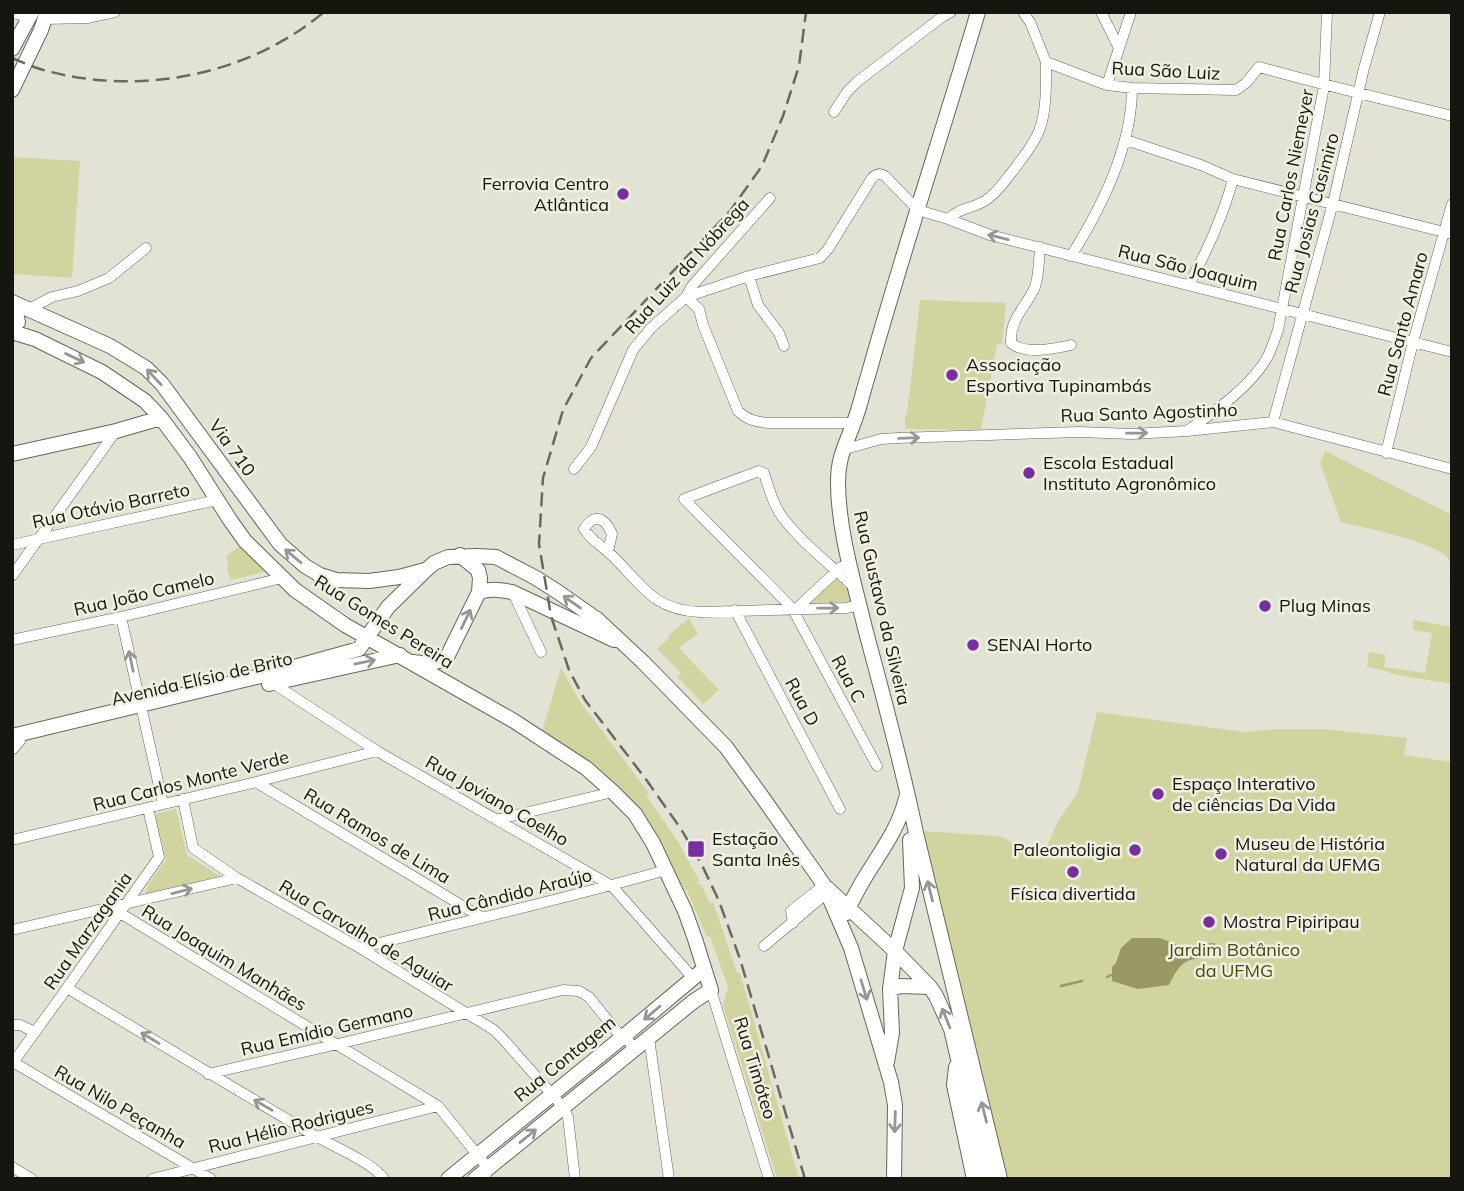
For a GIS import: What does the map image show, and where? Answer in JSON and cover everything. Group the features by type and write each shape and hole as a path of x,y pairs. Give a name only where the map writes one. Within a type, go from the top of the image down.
{"main road":[{"name":"Rua Gustavo da Silveira","path":"978,12 942,135 897,272 854,423 842,450 839,463 839,508 855,587 1000,1179"},
{"path":"12,49 38,15"},
{"path":"12,90 38,15"},
{"name":"Via 710","path":"12,302 110,346 146,368 162,384 280,544 320,576 336,580 369,581 399,577 426,569"},
{"path":"12,312 18,322 12,330"},
{"name":"Rua Gomes Pereira","path":"12,330 102,372 145,401 190,457 245,541 282,578 312,602 345,625 513,721 586,768 613,792 635,814 666,870 695,939 698,973"},
{"path":"12,454 161,418"},
{"path":"446,683 446,659 479,592 478,570 460,555"},
{"path":"368,638 388,607 426,569 442,559 460,555 496,557 536,578 598,620 726,747 825,889 851,948 891,1082 895,1105 894,1179"},
{"path":"479,592 512,592 625,644"},
{"name":"Avenida Elísio de Brito","path":"270,679 359,649 368,638"},
{"name":"Avenida Elísio de Brito","path":"14,742 270,679 406,659 428,664 446,659"},
{"path":"842,926 858,888 902,817 907,793"},
{"path":"887,1066 892,1033 890,989 895,951 912,888 907,793"},
{"path":"825,889 845,891 858,888"},
{"path":"825,889 895,951 930,987 941,1005 951,1029 986,1179"},
{"name":"Rua Timóteo","path":"698,973 711,990"},
{"name":"Rua Contagem","path":"448,1179 698,973"},
{"path":"890,989 901,986 930,987"},
{"name":"Rua Contagem","path":"475,1179 486,1173 563,1107 711,990"},
{"path":"958,1059 954,1085 974,1179"}],"street":[{"path":"12,12 87,18 115,12"},
{"path":"834,112 846,92 858,81 951,12"},
{"path":"948,219 959,210 987,200 997,191 1038,132 1046,87 1046,62 1030,22 1023,12"},
{"path":"1101,12 1119,48"},
{"path":"1107,85 1131,12"},
{"name":"Rua Carlos Niemeyer","path":"1187,431 1249,381 1267,357 1278,330 1324,86 1327,12"},
{"name":"Rua Josias Casimiro","path":"1273,422 1333,203 1380,12"},
{"name":"Rua São Luiz","path":"1046,62 1107,85 1132,88 1236,90 1246,83 1259,67 1324,86 1452,116"},
{"path":"1072,256 1092,224 1126,140 1132,88"},
{"path":"1126,140 1201,165 1233,179 1448,233"},
{"path":"854,423 769,423 744,416 738,411 703,326 699,309 686,297 749,276 820,258 876,174 886,177 918,210"},
{"path":"1189,285 1210,244 1233,179"},
{"name":"Rua Luiz da Nóbrega","path":"574,469 591,447 633,350 651,328 686,297 692,286 770,198"},
{"name":"Rua Santo Amaro","path":"1386,453 1413,342 1448,233 1452,204"},
{"name":"Rua São Joaquim","path":"918,210 990,235 1452,352"},
{"path":"1041,247 1035,286 1015,319 1011,330 1011,343 1018,348 1047,350 1071,345"},
{"path":"29,309 52,297 78,291 109,278 146,248"},
{"path":"749,276 758,305 779,333 784,346"},
{"path":"45,301 42,307 49,317"},
{"name":"Rua Santo Agostinho","path":"842,450 881,439 1079,432 1132,434 1273,422 1452,469"},
{"path":"12,576 116,430"},
{"name":"Rua C","path":"837,571 783,518 774,503 764,472 759,471 684,499 794,608 877,766"},
{"name":"Rua Otávio Barreto","path":"12,545 217,499"},
{"path":"608,552 643,590 676,609 700,612 846,608 860,605"},
{"path":"794,608 849,559"},
{"path":"837,571 855,587"},
{"name":"Rua João Camelo","path":"12,640 282,578"},
{"path":"512,592 541,652"},
{"name":"Rua D","path":"735,610 840,809"},
{"path":"121,617 163,804"},
{"name":"Rua Joviano Coelho","path":"270,679 377,751 612,886 698,973"},
{"name":"Rua Carlos Monte Verde","path":"12,840 377,751"},
{"name":"Rua Ramos de Lima","path":"256,782 481,917"},
{"path":"499,819 613,792"},
{"name":"Rua Carvalho de Aguiar","path":"183,799 192,848 237,878 360,948 494,1030 563,1107"},
{"name":"Rua Marzagania","path":"13,1063 159,857 148,807"},
{"name":"Rua Cândido Araújo","path":"360,948 612,886 666,870"},
{"path":"12,930 123,909 237,878"},
{"path":"764,946 793,923 791,911 825,889"},
{"name":"Rua Joaquim Manhães","path":"123,909 438,1106 478,1155 486,1173"},
{"path":"67,988 208,1074 377,1170 384,1179"},
{"name":"Rua Emídio Germano","path":"208,1074 563,990 579,991 589,997 618,1033 635,1049"},
{"name":"Rua Timóteo","path":"711,990 769,1179"},
{"path":"12,1025 20,1025 35,1032"},
{"path":"649,1038 669,1179"},
{"name":"Rua Nilo Peçanha","path":"13,1063 211,1179"},
{"name":"Rua Hélio Rodrigues","path":"152,1179 438,1106"},
{"path":"563,1107 568,1117 575,1179"},
{"path":"12,1167 33,1179"}],"green space":[{"path":"12,157 80,161 72,278 12,274"},
{"name":"Associação Esportiva Tupinambás","path":"920,300 1006,303 1002,344 997,345 981,430 905,429"},
{"path":"1325,451 1452,515 1452,585 1449,584 1449,560 1440,551 1397,536 1341,522 1320,463"},
{"path":"243,544 263,567 264,572 231,580 227,569 228,560 225,557"},
{"path":"837,578 851,591 853,600 804,605 816,597"},
{"path":"689,618 698,634 679,648 719,690 703,704 677,677 681,673 657,649"},
{"path":"1413,620 1452,627 1452,684 1367,667 1369,652 1386,655 1384,667 1425,673 1432,633 1413,630"},
{"path":"561,668 581,703 649,793 646,795 677,840 700,882 698,885 701,884 710,903 713,902 737,973 740,973 799,1179 777,1179 723,1005 728,987 710,936 707,937 687,891 679,883 655,831 632,803 541,735"},
{"name":"Jardim Botânico da UFMG","path":"1097,712 1244,732 1323,729 1407,738 1404,755 1452,762 1452,1179 1007,1179 921,831 998,836 1043,855 1058,821 1078,792"},
{"path":"176,809 187,855 220,876 145,894 148,885 166,860 155,814"}],"shaded area":[{"path":"1132,938 1160,938 1180,946 1214,943 1218,950 1216,957 1186,962 1178,969 1169,985 1138,989 1112,981 1112,967 1121,948"}],"waterway":[{"path":"1107,977 1111,975"},
{"path":"1061,986 1082,981"}],"railway":[{"path":"12,58 43,70 83,78 157,80 228,65 294,34 324,12"},
{"path":"805,1179 740,959 719,901 681,829 585,700 569,670 551,616 539,544 543,478 563,410 591,358 730,211 762,166 783,116 799,66 806,12"}],"place":[{"name":"Ferrovia Centro Atlântica","path":"623,194"},
{"name":"Associação Esportiva Tupinambás","path":"952,375"},
{"name":"Escola Estadual Instituto Agronômico","path":"1029,473"},
{"name":"Plug Minas","path":"1265,606"},
{"name":"SENAI Horto","path":"973,645"},
{"name":"Espaço Interativo de ciências Da Vida","path":"1158,794"},
{"name":"Estação Santa Inês","path":"696,849"},
{"name":"Paleontoligia","path":"1135,850"},
{"name":"Museu de História Natural da UFMG","path":"1221,854"},
{"name":"Física divertida","path":"1073,872"},
{"name":"Mostra Pipiripau","path":"1209,922"}]}
